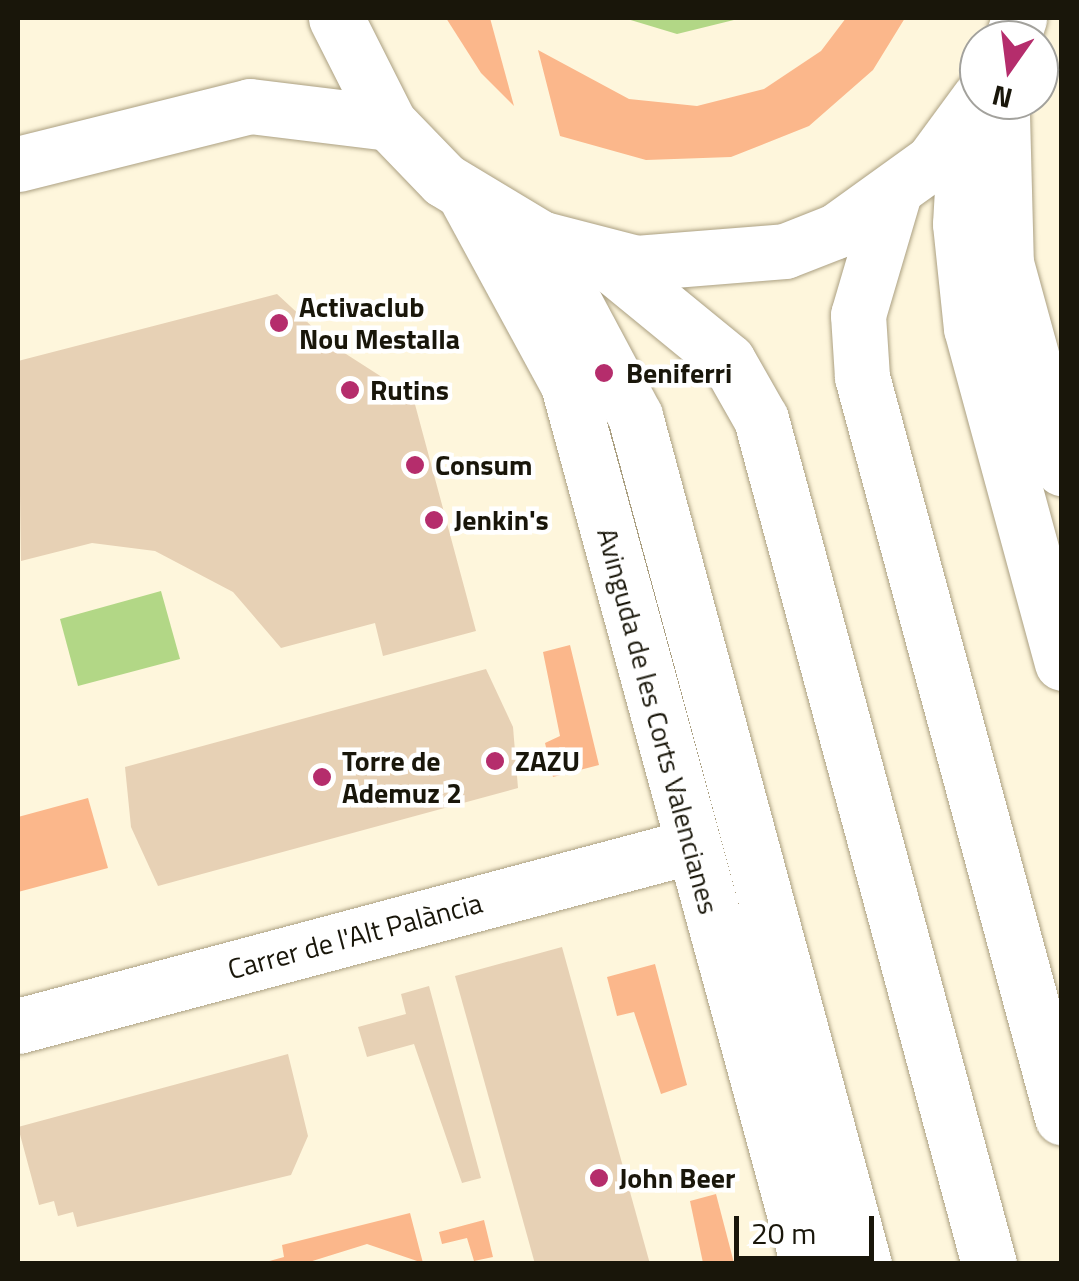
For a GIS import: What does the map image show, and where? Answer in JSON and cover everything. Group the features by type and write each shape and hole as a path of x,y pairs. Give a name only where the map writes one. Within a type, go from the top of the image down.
{"main road":[{"path":"336,18 389,122 466,197 540,238 601,257 701,265 785,252 893,196 968,120"},
{"path":"18,164 250,106 389,122"},
{"path":"979,120 960,224 971,328 1062,663"},
{"path":"984,120 1006,264 1062,468"},
{"path":"893,196 858,314 862,377 1062,1117"},
{"name":"Avinguda de les Corts Valencianes","path":"466,197 568,384 808,1264"},
{"path":"540,238 635,416 864,1264"},
{"path":"601,257 728,361 761,419 989,1264"},
{"name":"Carrer de l'Alt Palància","path":"18,1026 692,846"}],"shaded area":[{"path":"446,18 490,18 514,106 481,73"},
{"path":"624,18 742,18 677,34"},
{"path":"846,18 905,18 873,70 809,126 731,157 646,160 560,136 538,50 629,99 697,106 764,89 821,51"},
{"path":"161,591 180,659 78,686 60,619"},
{"path":"570,645 599,765 553,777 545,743 560,736 543,652"},
{"path":"88,798 108,868 18,892 18,817"},
{"path":"655,964 687,1085 661,1094 634,1012 617,1016 607,977"},
{"path":"716,1194 734,1263 703,1263 690,1201"},
{"path":"410,1213 423,1263 367,1244 306,1263 262,1263 284,1257 282,1245"},
{"path":"484,1220 493,1257 474,1261 467,1238 442,1244 439,1232"}],"building":[{"path":"277,294 332,345 413,397 476,631 383,656 375,623 281,648 233,592 155,551 92,543 21,561 18,361"},
{"name":"Torre de Ademuz 2","path":"486,669 513,727 518,788 158,886 131,827 125,767"},
{"path":"562,947 650,1264 535,1264 455,976"},
{"path":"429,986 481,1178 462,1183 414,1044 367,1057 358,1027 406,1014 401,994"},
{"path":"288,1054 308,1136 291,1175 77,1227 73,1212 58,1216 54,1201 39,1205 18,1127"}],"place":[{"name":"Activaclub Nou Mestalla","path":"279,323"},
{"name":"Beniferri","path":"604,373"},
{"name":"Rutins","path":"350,390"},
{"name":"Consum","path":"415,465"},
{"name":"Jenkin's","path":"434,520"},
{"name":"ZAZU","path":"495,761"},
{"name":"Torre de Ademuz 2","path":"322,777"},
{"name":"John Beer","path":"599,1178"}]}
